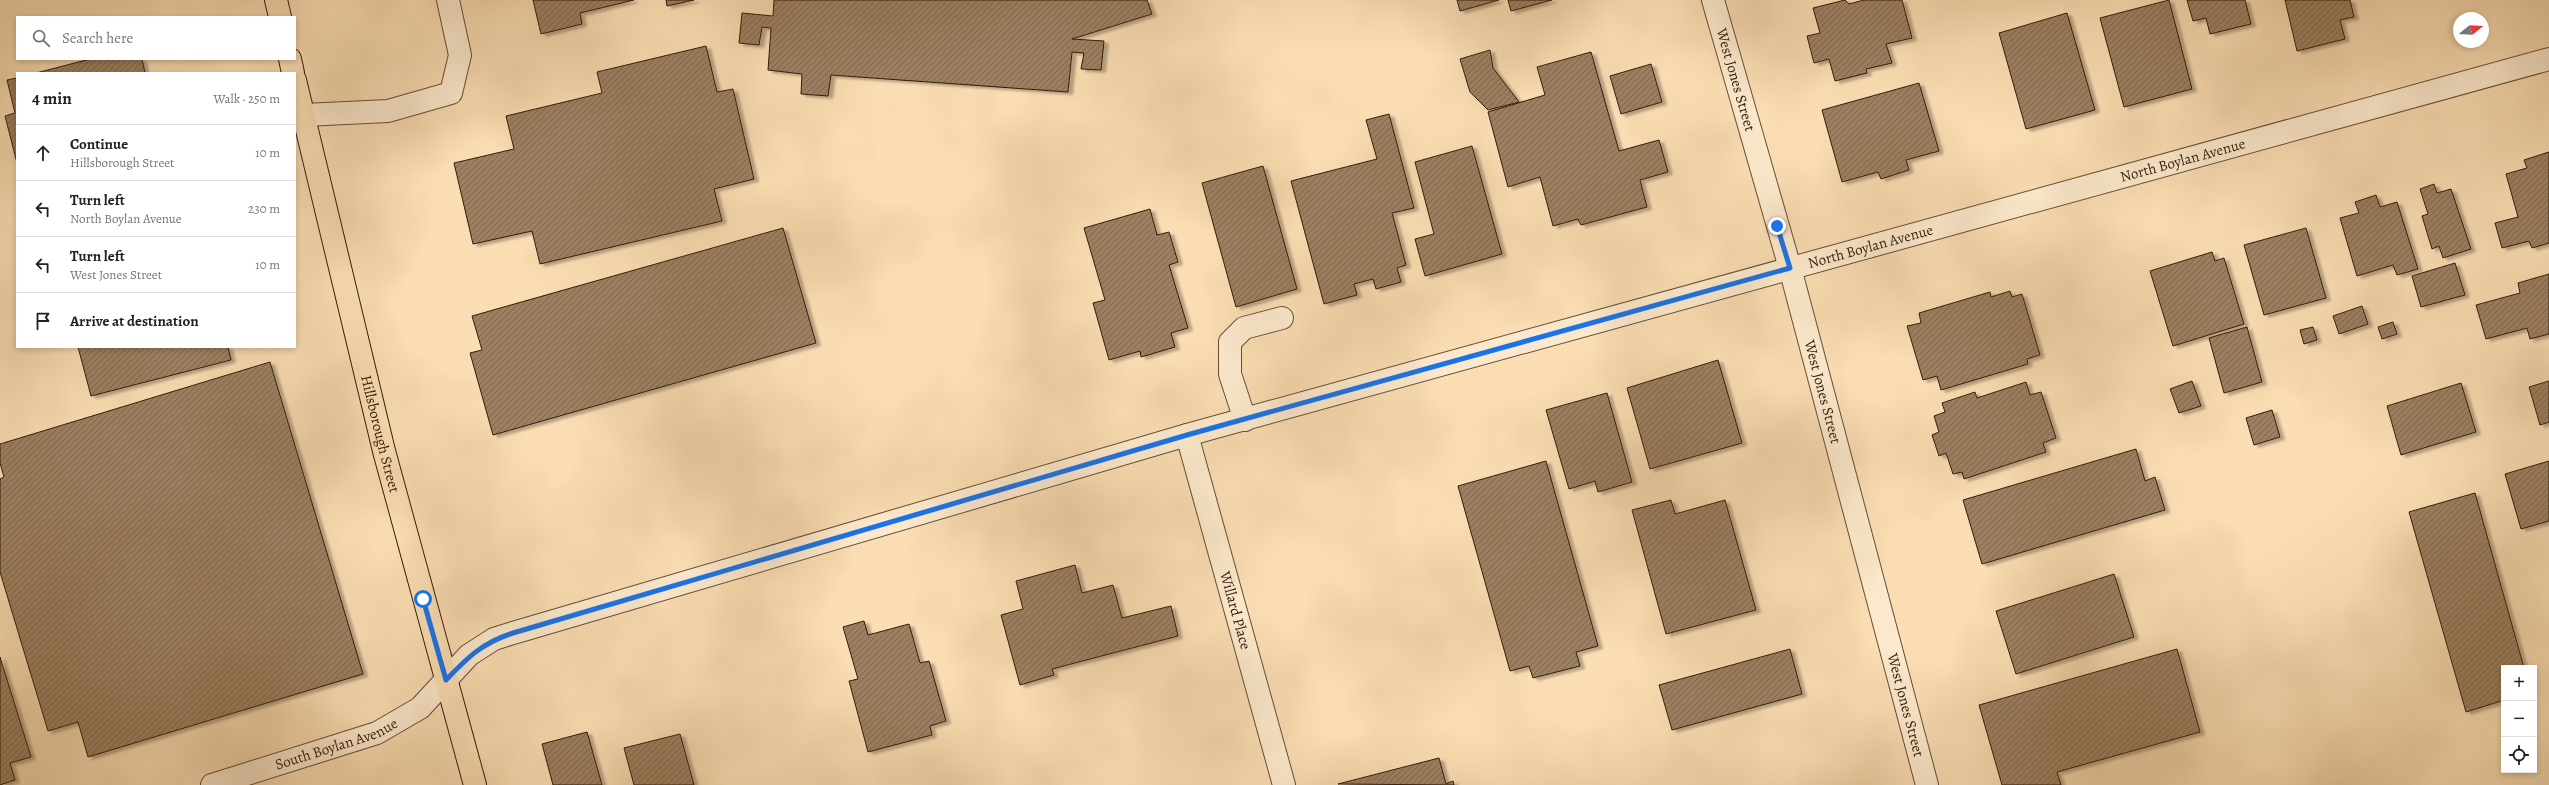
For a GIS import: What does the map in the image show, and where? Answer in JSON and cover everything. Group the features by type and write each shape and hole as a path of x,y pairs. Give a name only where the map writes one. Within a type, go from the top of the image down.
{"main road":[{"path":"276,0 280,16"},
{"path":"290,60 293,72"},
{"name":"Hillsborough Street","path":"296,84 384,451 475,785"}],"street":[{"path":"304,115 388,111 451,93 460,55 448,0"},
{"name":"West Jones Street","path":"1713,0 1790,268 1927,785"},
{"name":"North Boylan Avenue","path":"446,680 469,655 494,639 1187,435 2549,59"},
{"path":"1245,420 1230,374 1230,342 1244,328 1282,318"},
{"name":"Willard Place","path":"1187,435 1284,785"},
{"name":"South Boylan Avenue","path":"212,785 377,733 420,708 446,680"}],"building":[{"path":"533,0 634,0 580,13 582,24 541,34"},
{"path":"666,0 694,0 667,6"},
{"path":"774,0 1147,0 1152,14 1072,39 1104,41 1101,70 1081,69 1084,53 1072,52 1068,92 831,75 828,96 801,94 802,74 768,70 771,28 762,27 759,45 739,43 742,13 773,16"},
{"path":"1457,0 1499,0 1460,11"},
{"path":"1508,0 1552,0 1511,11"},
{"path":"1845,0 1849,4 1864,0 1902,0 1912,38 1886,44 1892,63 1866,69 1867,73 1835,81 1829,59 1814,63 1807,36 1820,33 1813,8"},
{"path":"2169,0 2192,89 2124,107 2100,18"},
{"path":"2187,0 2245,0 2251,24 2210,34 2206,18 2193,21"},
{"path":"2285,0 2350,0 2354,17 2340,20 2345,39 2297,51"},
{"path":"2067,13 2095,110 2026,129 1999,33"},
{"path":"706,46 717,92 733,89 754,179 714,189 722,221 540,264 532,231 473,244 454,163 514,149 506,116 602,93 597,72"},
{"path":"1490,50 1493,68 1519,102 1488,110 1470,92 1460,59"},
{"path":"1591,52 1619,151 1659,140 1668,172 1640,180 1647,207 1581,225 1578,219 1553,226 1540,177 1508,187 1488,112 1545,95 1537,67"},
{"path":"86,60 142,60 145,72 40,72"},
{"path":"1651,64 1662,102 1621,114 1610,76"},
{"path":"16,78 16,159 5,116 15,113 7,80"},
{"path":"1919,83 1939,151 1906,160 1909,170 1881,179 1878,172 1842,182 1822,110"},
{"path":"1389,114 1414,208 1392,213 1406,265 1397,268 1401,282 1376,289 1373,279 1354,284 1357,295 1324,304 1291,181 1377,159 1366,120"},
{"path":"1472,146 1502,254 1425,276 1415,239 1434,234 1415,162"},
{"path":"2549,152 2549,243 2532,248 2529,241 2502,248 2495,223 2518,217 2506,174 2527,168 2524,160"},
{"path":"1263,166 1297,289 1236,307 1202,183"},
{"path":"2434,184 2437,193 2451,189 2471,249 2443,258 2439,246 2432,249 2422,216 2428,214 2420,189"},
{"path":"2376,195 2380,207 2397,202 2418,269 2397,275 2393,265 2357,276 2340,218 2359,213 2355,202"},
{"path":"1150,209 1157,235 1169,232 1178,262 1169,265 1188,328 1171,333 1175,347 1141,357 1140,351 1109,360 1093,303 1105,300 1084,228"},
{"path":"783,228 816,343 493,435 470,353 482,350 472,316"},
{"path":"2306,228 2326,298 2264,315 2244,245"},
{"path":"2212,252 2215,261 2224,258 2244,324 2173,346 2150,271"},
{"path":"2455,263 2465,295 2421,307 2412,276"},
{"path":"2549,274 2549,334 2530,339 2527,328 2486,339 2476,305 2520,293 2518,283"},
{"path":"2010,291 2012,297 2022,294 2040,355 2027,359 2028,364 1941,390 1937,376 1923,380 1907,326 1921,323 1919,313 1990,292 1991,297"},
{"path":"2362,306 2368,324 2339,334 2333,316"},
{"path":"2393,322 2397,334 2382,339 2378,327"},
{"path":"2247,327 2262,382 2224,393 2209,338"},
{"path":"2313,327 2317,340 2304,344 2300,330"},
{"path":"78,348 228,348 231,360 91,396"},
{"path":"1718,360 1742,443 1650,469 1627,388"},
{"path":"270,362 363,674 88,757 78,722 48,731 0,572 0,479 4,477 0,463 0,444"},
{"path":"2192,381 2201,406 2179,413 2170,389"},
{"path":"2549,381 2549,422 2540,425 2529,387"},
{"path":"2026,382 2030,395 2041,392 2056,438 2043,443 2046,452 1964,479 1962,472 1953,474 1946,453 1939,456 1932,435 1939,432 1934,416 1945,412 1942,403 1975,392 1977,398"},
{"path":"2461,383 2476,432 2401,455 2387,406"},
{"path":"1607,393 1632,482 1598,492 1595,481 1569,489 1546,410"},
{"path":"2272,410 2280,437 2254,445 2246,418"},
{"path":"2136,449 2145,481 2155,477 2165,510 1982,564 1963,500"},
{"path":"1546,461 1598,646 1576,652 1580,666 1533,678 1529,666 1510,671 1458,486"},
{"path":"2549,461 2549,521 2521,529 2505,474"},
{"path":"2475,493 2523,665 2501,665 2501,701 2466,712 2409,512"},
{"path":"1671,500 1675,514 1725,500 1756,610 1666,634 1632,510"},
{"path":"1075,565 1082,593 1113,585 1122,618 1171,606 1178,636 1052,669 1054,675 1020,685 1001,615 1023,609 1016,581"},
{"path":"2114,574 2134,637 2016,674 1996,611"},
{"path":"864,621 868,635 909,624 920,663 929,661 946,721 930,726 932,735 868,752 849,681 858,679 843,627"},
{"path":"1790,649 1802,694 1672,730 1659,685"},
{"path":"2177,649 2200,732 2057,772 2061,785 2002,785 1979,705"},
{"path":"0,657 31,757 10,763 15,780 0,785"},
{"path":"587,732 602,785 553,785 542,744"},
{"path":"680,734 694,785 634,785 624,748"},
{"path":"1439,758 1446,784 1453,781 1454,785 1338,784"}],"route":[{"path":"423,599 446,680 469,655 494,639 513,633 1187,435 1356,390 1790,268 1777,226"}]}
